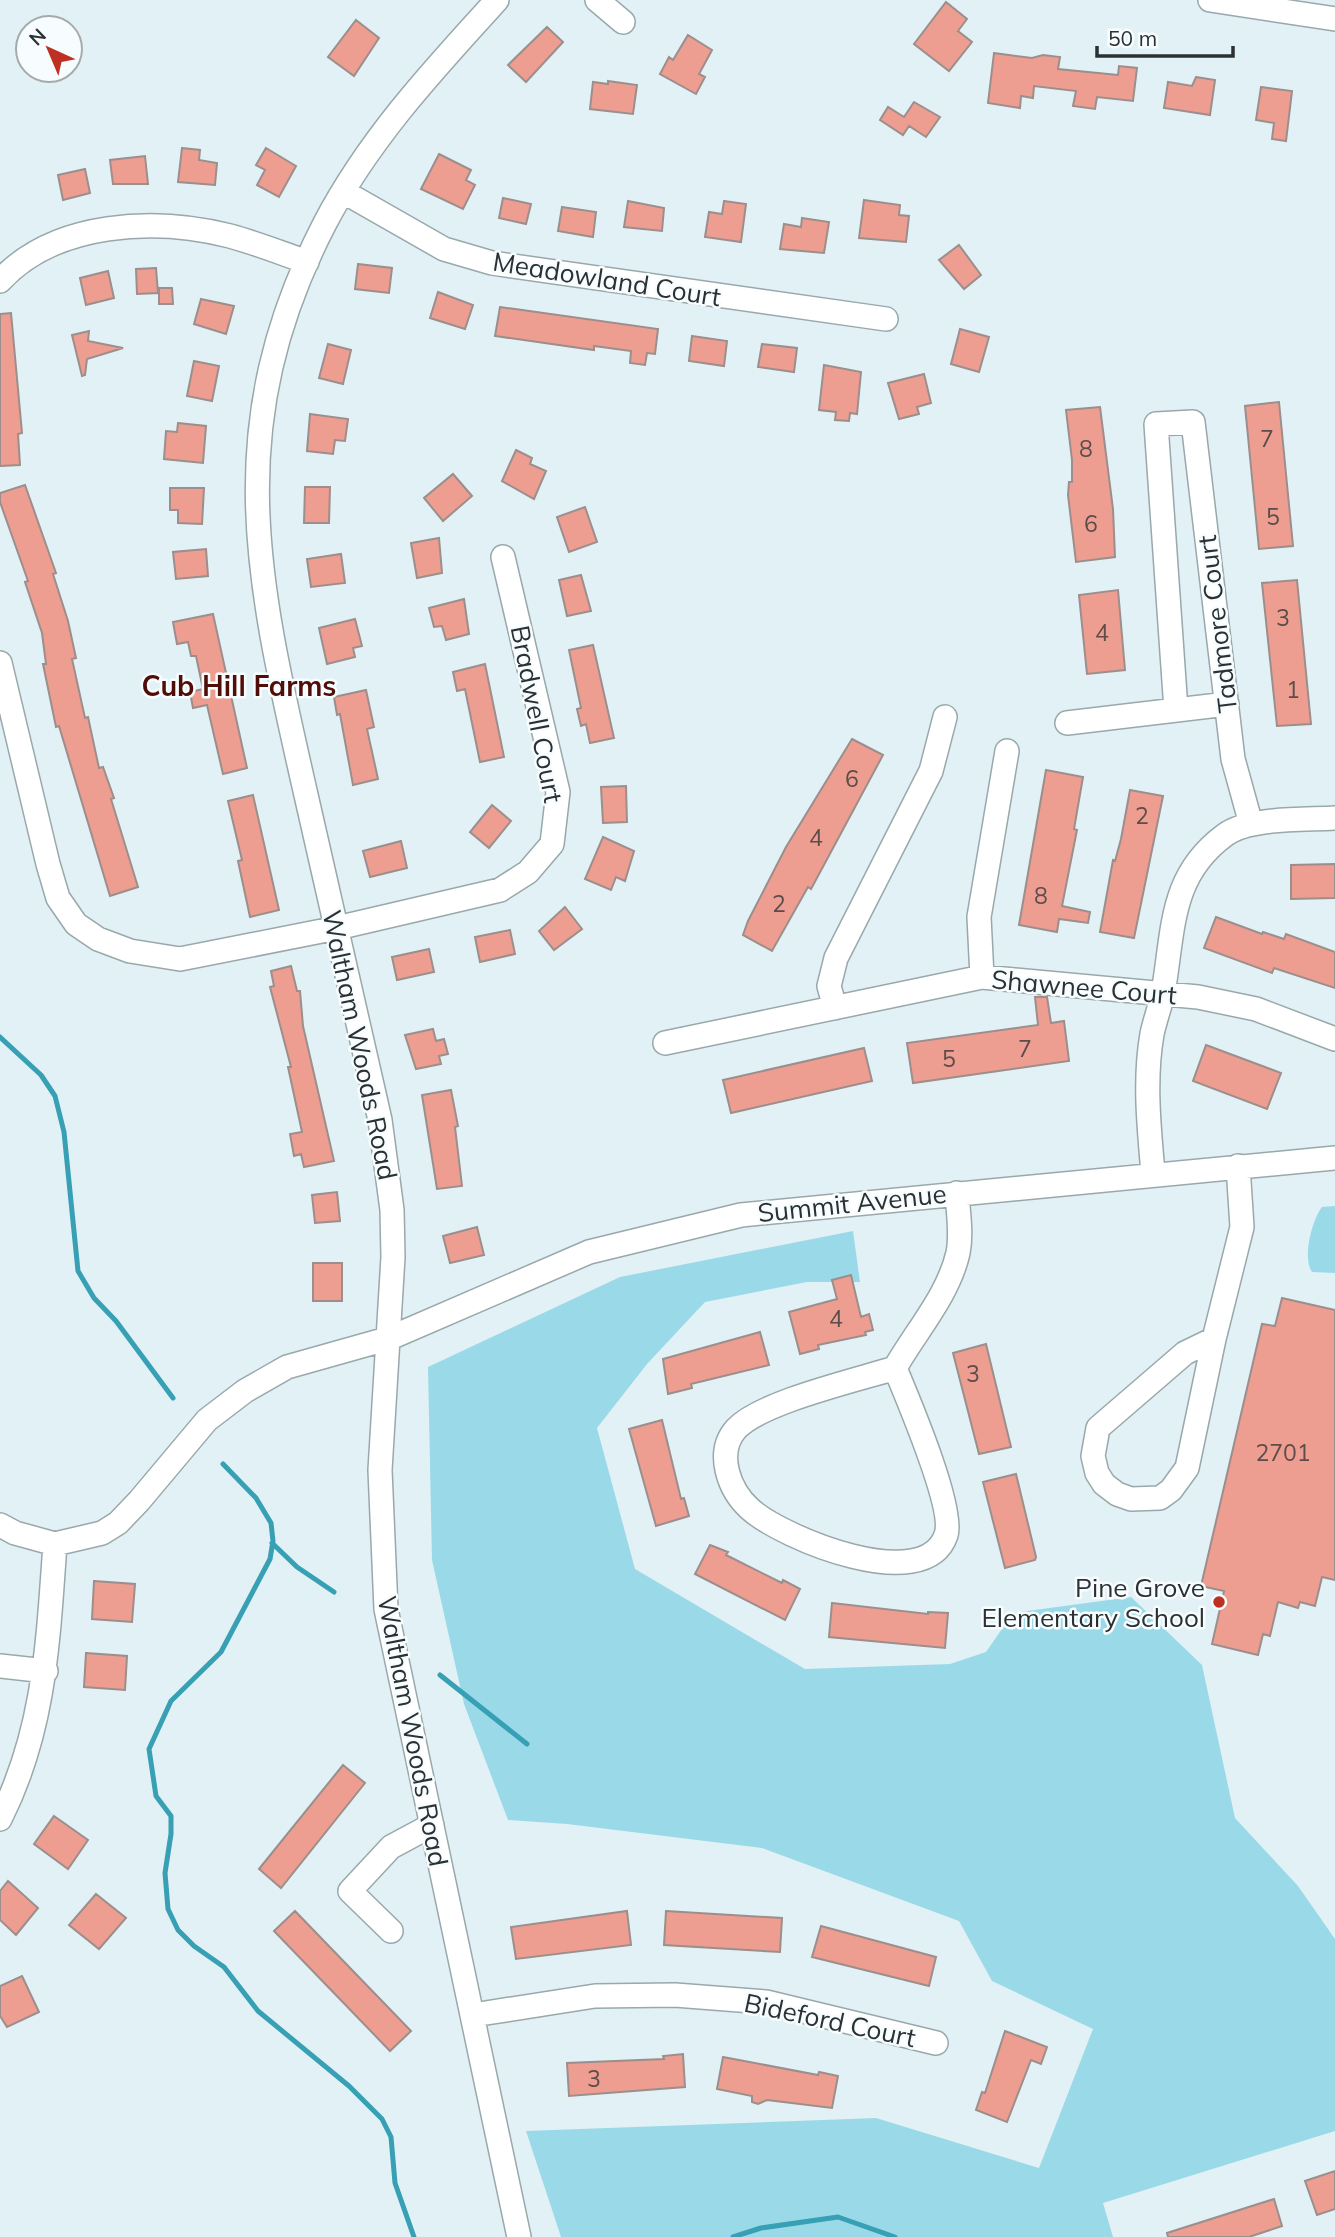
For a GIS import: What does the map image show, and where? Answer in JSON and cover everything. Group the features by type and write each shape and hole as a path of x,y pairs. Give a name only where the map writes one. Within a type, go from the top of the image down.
{"street":[{"name":"Waltham Woods Road","path":"497,0 407,102 344,192 307,262 290,303 267,383 256,482 257,534 270,637 380,1119 387,1168 393,1257 380,1471 386,1609 519,2237"},
{"path":"597,0 623,22"},
{"path":"1210,0 1335,19"},
{"name":"Meadowland Court","path":"344,192 427,240 492,263 886,319"},
{"path":"4,276 51,246 87,233 144,226 195,229 230,236 307,262"},
{"name":"Tadmore Court","path":"1176,710 1156,424 1193,422 1233,759 1251,824"},
{"name":"Bradwell Court","path":"0,663 48,864 58,898 76,924 98,939 130,951 180,959 337,928 500,890 528,872 552,844 558,792 503,557"},
{"path":"1067,723 1227,704"},
{"path":"835,1008 829,986 836,958 931,771 945,718"},
{"path":"982,977 979,918 1007,751"},
{"path":"1153,1173 1148,1114 1152,1035 1163,994 1177,898 1186,877 1227,833 1251,824 1335,818"},
{"name":"Shawnee Court","path":"665,1043 982,977 1198,997 1256,1009 1335,1039"},
{"name":"Summit Avenue","path":"55,1544 102,1533 118,1523 190,1437 245,1391 287,1367 390,1338 589,1252 741,1215 1153,1173 1335,1158"},
{"path":"1214,1339 1185,1353 1098,1428 1093,1456 1097,1473 1104,1484 1117,1494 1131,1499 1160,1498 1180,1481 1187,1468 1214,1339 1242,1227 1238,1166"},
{"path":"895,1368 943,1503 947,1533 936,1551 916,1561 870,1561 848,1556 769,1522 750,1509 733,1488 726,1463 727,1443 737,1428 783,1403 895,1368 932,1309 953,1266 960,1235 957,1193"},
{"path":"0,1525 15,1533 55,1544 46,1671 28,1753 0,1819"},
{"path":"0,1666 46,1671"},
{"path":"391,1931 349,1891 391,1847 432,1825"},
{"name":"Bideford Court","path":"473,2015 596,1996 675,1995 766,2002 936,2043"}],"shaded area":[{"path":"1335,1206 1335,1273 1312,1272 1308,1249 1315,1221 1322,1207"},
{"path":"853,1231 860,1282 807,1282 705,1302 647,1364 597,1428 635,1569 805,1669 950,1664 986,1652 1013,1613 1131,1597 1202,1665 1235,1818 1298,1886 1335,1939 1335,2131 1103,2203 1113,2237 561,2237 526,2131 876,2118 1039,2168 1093,2029 992,1981 959,1921 762,1848 567,1824 508,1820 464,1704 432,1560 428,1367 620,1277"}],"building":[{"path":"946,2 967,19 958,31 972,42 949,71 914,44"},
{"path":"356,20 379,38 354,76 328,57"},
{"path":"547,27 563,42 526,82 508,65"},
{"path":"688,35 712,50 699,74 705,77 696,94 660,74 669,57 673,60"},
{"path":"994,53 1032,58 1043,55 1060,57 1058,69 1118,75 1119,66 1137,68 1133,101 1097,97 1095,109 1073,106 1076,91 1034,86 1033,98 1021,96 1020,108 988,103"},
{"path":"1196,77 1215,80 1210,115 1164,108 1168,82 1192,86"},
{"path":"608,81 637,85 633,114 590,109 593,82 608,84"},
{"path":"1261,87 1292,91 1286,141 1272,139 1274,123 1256,120"},
{"path":"914,102 940,117 926,137 909,126 903,135 880,120 888,107 904,117"},
{"path":"182,148 200,150 199,160 217,163 215,185 178,182"},
{"path":"266,148 296,166 279,197 257,185 265,170 256,165"},
{"path":"439,154 471,170 466,180 475,185 463,209 421,189"},
{"path":"145,156 148,184 113,184 110,160"},
{"path":"85,169 90,193 63,200 58,175"},
{"path":"503,198 531,204 526,224 499,218"},
{"path":"864,200 900,205 899,215 909,216 906,242 859,238"},
{"path":"628,201 664,208 662,231 624,227"},
{"path":"724,201 746,204 741,242 705,237 709,212 722,214"},
{"path":"562,207 596,212 593,237 558,231"},
{"path":"802,218 829,222 824,253 780,249 784,224 801,227"},
{"path":"959,245 981,275 964,289 939,260"},
{"path":"358,264 392,268 389,293 355,289"},
{"path":"156,268 158,293 137,294 136,269"},
{"path":"108,271 114,298 86,305 80,278"},
{"path":"159,288 172,288 173,304 159,304"},
{"path":"438,292 473,305 465,329 430,318"},
{"path":"201,299 234,306 226,334 194,324"},
{"path":"500,307 658,329 655,354 647,353 645,365 630,363 631,351 594,346 594,350 495,336"},
{"path":"11,313 22,433 18,434 20,465 0,466 0,314"},
{"path":"960,329 989,337 979,372 951,364"},
{"path":"89,331 88,341 123,348 87,359 85,375 82,376 72,335"},
{"path":"692,336 727,341 724,366 689,361"},
{"path":"328,344 351,350 343,384 319,378"},
{"path":"762,344 797,348 794,372 758,367"},
{"path":"194,361 219,366 212,401 187,396"},
{"path":"824,365 861,372 857,414 850,413 849,421 835,420 836,412 819,410"},
{"path":"924,374 931,403 917,407 919,414 899,419 888,383"},
{"path":"1279,402 1293,546 1259,549 1245,406"},
{"path":"1100,407 1113,509 1115,557 1076,562 1068,495 1069,482 1072,482 1072,460 1066,410"},
{"path":"310,414 348,419 345,441 335,440 333,454 307,451"},
{"path":"178,423 206,426 203,463 164,459 166,431 177,432"},
{"path":"516,450 532,458 530,464 546,471 534,499 502,481"},
{"path":"453,474 472,496 443,521 424,498"},
{"path":"25,485 56,573 53,574 68,621 76,658 72,659 85,718 88,717 99,768 103,767 114,798 111,799 138,887 110,896 59,726 56,727 43,664 46,664 42,633 25,582 28,581 0,502 0,493"},
{"path":"305,487 330,487 329,523 304,523"},
{"path":"170,488 204,488 202,524 178,523 178,510 170,510"},
{"path":"585,507 597,542 569,552 557,517"},
{"path":"439,538 442,573 417,578 411,543"},
{"path":"206,549 208,576 176,579 173,552"},
{"path":"341,554 345,583 311,587 307,559"},
{"path":"581,575 591,611 567,616 559,580"},
{"path":"1297,580 1311,724 1277,726 1262,583"},
{"path":"1118,590 1125,670 1087,674 1079,595"},
{"path":"464,599 469,634 446,640 442,626 434,627 429,608"},
{"path":"213,614 247,768 223,774 207,705 193,708 190,692 203,689 196,656 191,656 188,642 177,644 173,622"},
{"path":"355,619 362,646 353,648 355,657 327,664 319,628"},
{"path":"593,645 614,738 590,743 586,724 581,726 577,709 581,708 569,650"},
{"path":"485,664 504,757 480,762 465,689 457,691 453,672"},
{"path":"366,690 374,727 367,729 378,779 353,785 340,714 337,715 334,697"},
{"path":"852,739 883,755 811,889 808,887 772,951 743,935 748,921 786,847"},
{"path":"1046,770 1083,777 1074,829 1077,830 1062,906 1090,912 1088,923 1059,919 1057,932 1019,925"},
{"path":"626,786 627,822 603,823 601,787"},
{"path":"1130,790 1163,796 1134,938 1100,932 1113,860 1115,861 1121,839"},
{"path":"253,795 279,910 250,917 238,861 242,860 228,801"},
{"path":"492,805 511,821 489,848 470,832"},
{"path":"603,837 634,851 625,881 616,877 611,890 585,879"},
{"path":"401,841 407,868 370,877 363,851"},
{"path":"1335,864 1335,898 1291,899 1291,865"},
{"path":"565,907 582,929 554,950 539,931"},
{"path":"1216,917 1262,934 1263,932 1284,939 1286,934 1335,952 1335,988 1274,968 1272,973 1204,948"},
{"path":"510,930 515,954 480,962 475,937"},
{"path":"429,949 434,972 397,980 392,957"},
{"path":"291,966 297,991 300,991 303,1026 334,1161 304,1167 301,1154 294,1156 290,1134 302,1132 288,1067 291,1067 270,987 274,986 271,971"},
{"path":"1035,997 1047,997 1051,1023 1064,1021 1069,1061 913,1083 907,1043 1038,1025"},
{"path":"433,1029 436,1041 444,1039 448,1054 439,1056 441,1064 416,1069 405,1035"},
{"path":"1206,1045 1281,1073 1267,1109 1193,1081"},
{"path":"864,1048 872,1081 731,1113 723,1080"},
{"path":"451,1090 458,1126 455,1127 462,1186 437,1189 422,1095"},
{"path":"337,1192 340,1221 315,1223 312,1195"},
{"path":"477,1227 484,1255 450,1263 443,1236"},
{"path":"313,1263 342,1263 342,1301 313,1301"},
{"path":"851,1275 861,1317 869,1314 873,1330 865,1332 866,1335 818,1345 819,1349 800,1354 789,1312 837,1299 832,1280"},
{"path":"1282,1298 1335,1310 1335,1580 1322,1577 1315,1606 1300,1602 1298,1608 1278,1602 1270,1636 1263,1634 1258,1655 1212,1644 1224,1591 1201,1586 1262,1324 1275,1326"},
{"path":"760,1332 769,1365 691,1384 692,1388 668,1394 663,1359"},
{"path":"986,1344 1011,1447 979,1454 953,1353"},
{"path":"662,1420 681,1499 684,1498 689,1516 656,1526 629,1429"},
{"path":"1016,1474 1036,1557 1035,1560 1005,1568 983,1482"},
{"path":"710,1545 728,1552 726,1555 782,1583 783,1580 800,1589 785,1620 695,1574"},
{"path":"94,1581 135,1584 132,1622 92,1619"},
{"path":"832,1603 928,1614 948,1613 945,1648 829,1637"},
{"path":"86,1653 127,1656 125,1690 84,1687"},
{"path":"343,1765 365,1783 281,1888 259,1869"},
{"path":"54,1816 88,1840 68,1869 34,1844"},
{"path":"8,1881 38,1908 16,1935 0,1920 0,1891"},
{"path":"96,1894 126,1918 99,1949 69,1925"},
{"path":"295,1911 411,2031 390,2051 274,1931"},
{"path":"627,1911 631,1945 516,1959 511,1927"},
{"path":"666,1911 782,1918 780,1952 664,1945"},
{"path":"821,1926 936,1957 929,1986 812,1957"},
{"path":"22,1976 39,2012 7,2027 0,2016 0,1986"},
{"path":"1005,2031 1047,2047 1041,2064 1031,2060 1007,2122 976,2110 982,2092 985,2093"},
{"path":"683,2054 685,2087 569,2096 567,2063 664,2059 663,2056"},
{"path":"723,2057 818,2075 819,2072 838,2076 832,2108 767,2100 758,2104 752,2102 752,2096 717,2089"},
{"path":"1335,2171 1335,2209 1317,2215 1305,2181"},
{"path":"1274,2199 1282,2226 1249,2237 1168,2237 1167,2233"}],"waterway":[{"path":"0,1037 41,1075 55,1096 64,1132 78,1271 94,1298 116,1321 173,1398"},
{"path":"223,1464 256,1498 271,1523 273,1541 270,1559 221,1652 171,1701 149,1749 156,1796 171,1816 165,1873 168,1909 178,1930 194,1946 224,1967 258,2011 349,2086 382,2119 391,2137 395,2183 414,2237"},
{"path":"272,1543 297,1567 334,1592"},
{"path":"440,1675 527,1744"},
{"path":"733,2237 761,2228 838,2217 895,2237"}],"place":[{"name":"Pine Grove Elementary School","path":"1219,1602"}],"district":[{"name":"Cub Hill Farms","path":"239,685"}]}
